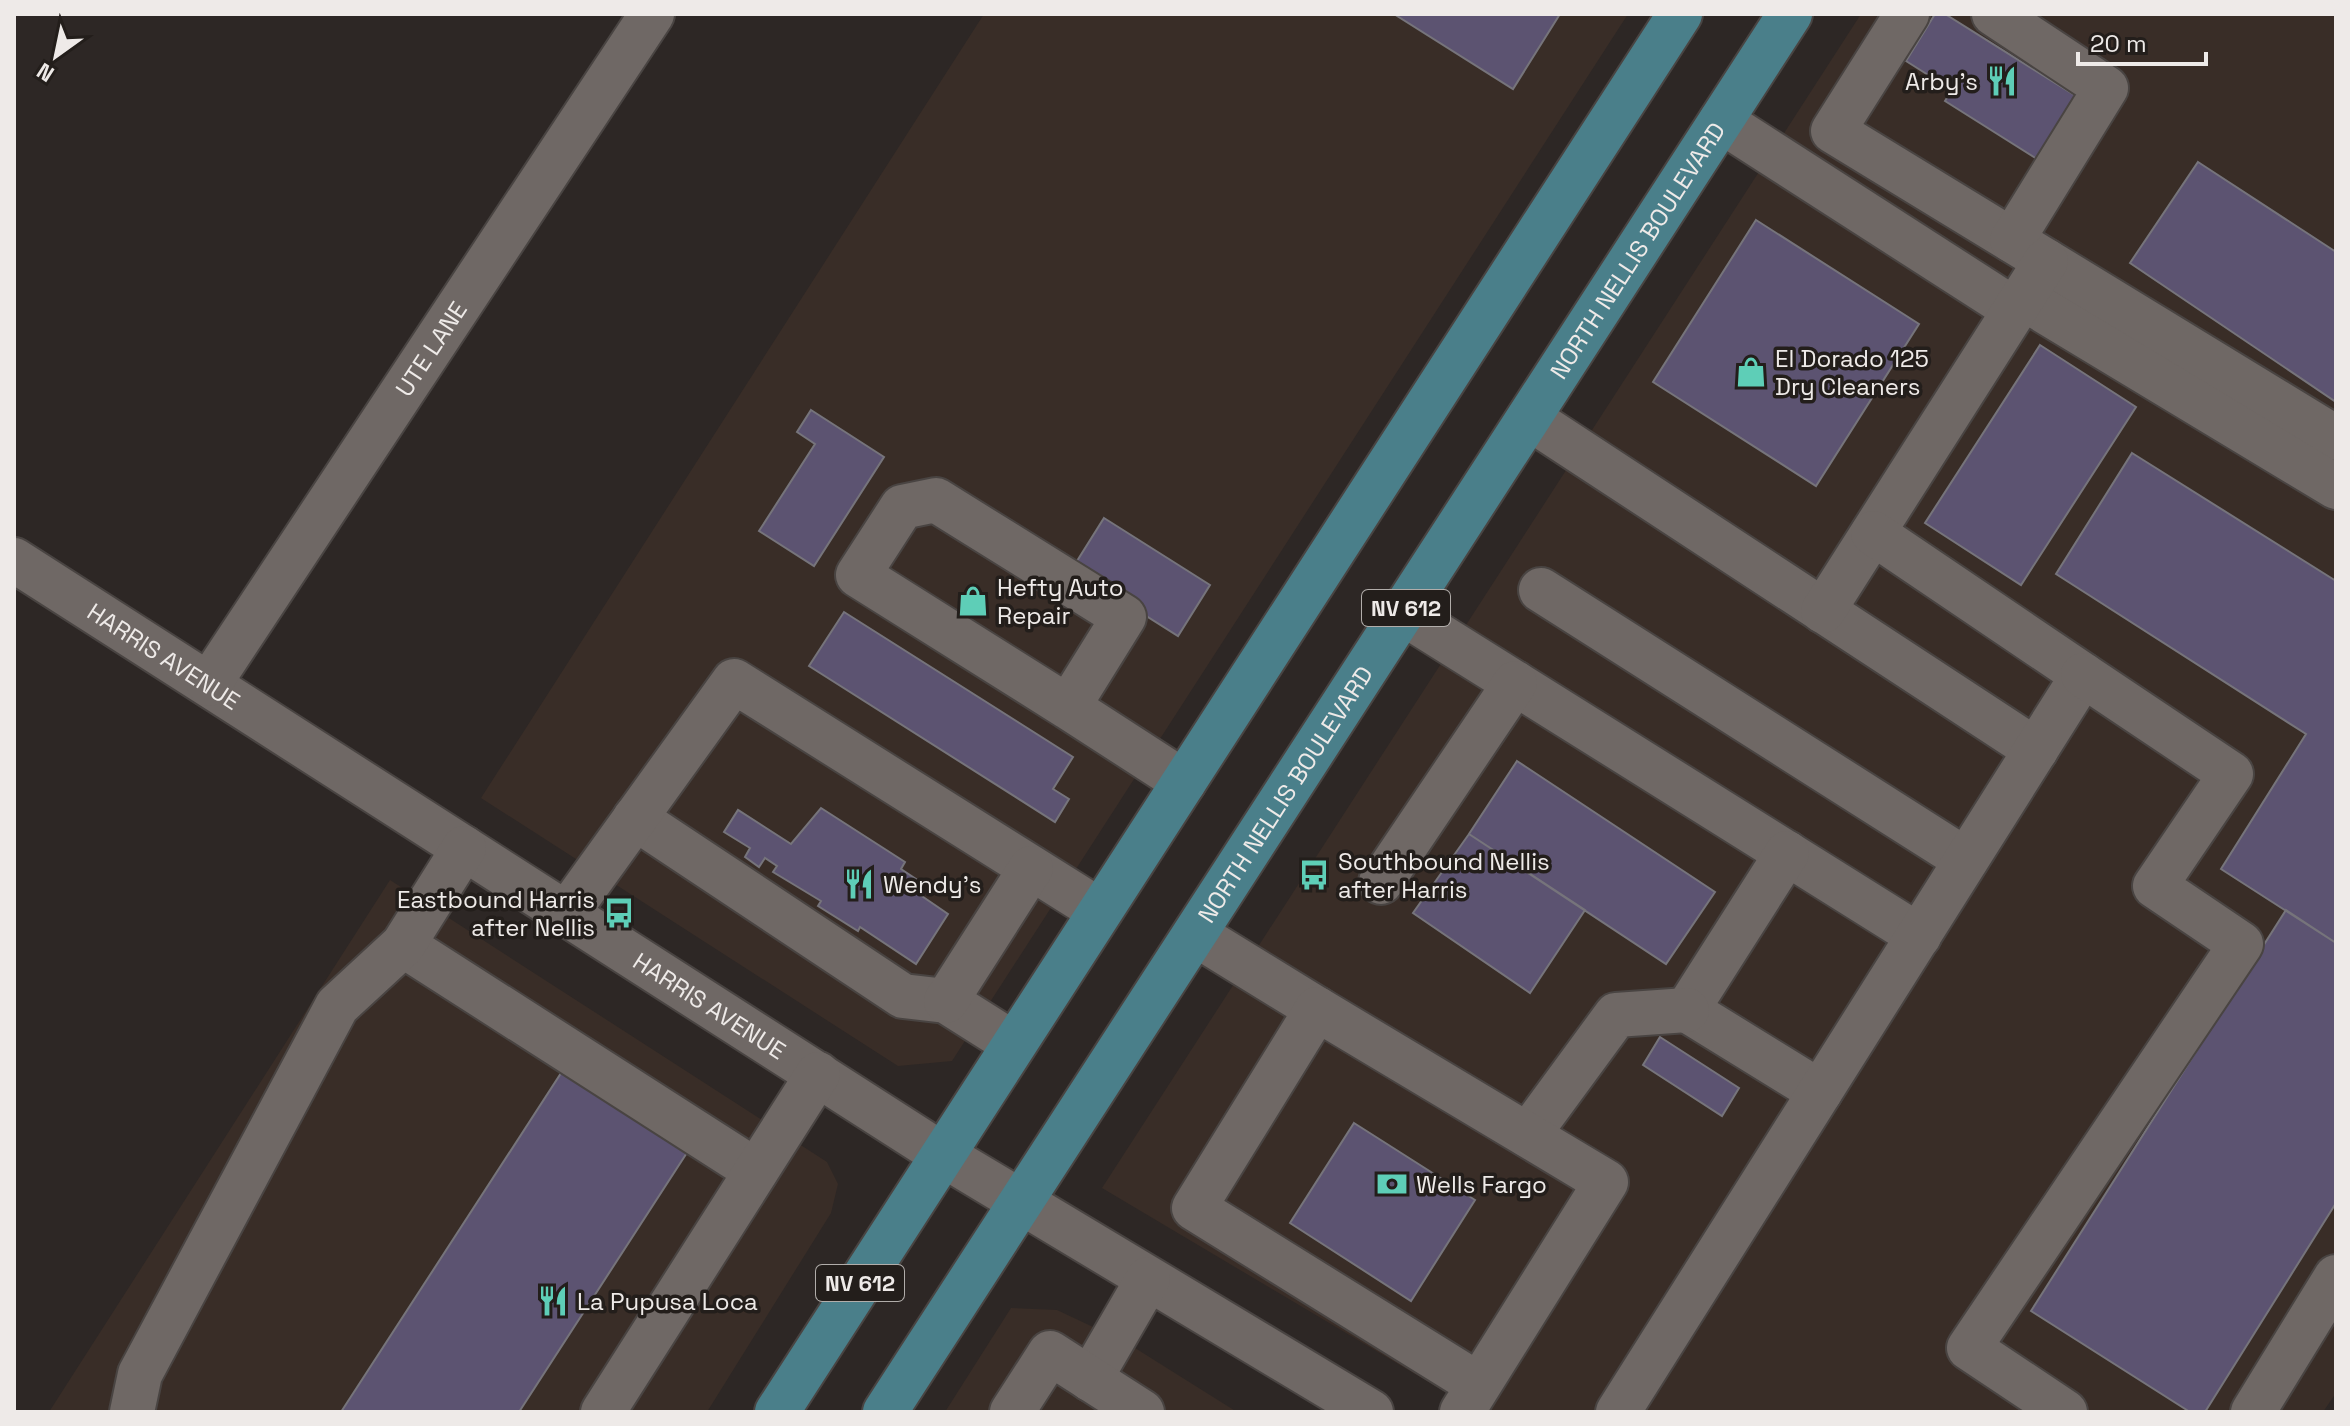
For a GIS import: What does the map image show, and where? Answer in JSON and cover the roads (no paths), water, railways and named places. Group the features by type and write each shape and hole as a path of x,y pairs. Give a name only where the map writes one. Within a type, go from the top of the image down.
{"main road":[{"name":"NORTH NELLIS BOULEVARD","path":"885,1412 1790,14"},
{"name":"NV 612","path":"777,1412 1673,16"}],"street":[{"name":"UTE LANE","path":"209,684 652,14"},
{"path":"1907,14 1833,131 2336,438"},
{"path":"1823,611 2019,304 2029,251 2106,88 1994,14"},
{"path":"1721,121 2019,304 2336,487"},
{"path":"1529,418 2036,750"},
{"path":"1068,707 1124,617 936,500 902,507 858,575 1184,782"},
{"path":"1873,533 2231,774 2155,886 2241,944 1969,1348 2065,1412"},
{"name":"HARRIS AVENUE","path":"14,560 943,1155 1371,1412"},
{"path":"1541,590 1966,860"},
{"path":"1403,613 1919,936"},
{"path":"1618,1412 2083,675"},
{"path":"567,913 734,681 1100,911"},
{"path":"1381,882 1515,683"},
{"path":"635,818 903,996 946,1001 1014,1044"},
{"path":"132,1412 140,1374 337,1006 403,945 464,848"},
{"path":"1687,1010 1787,853"},
{"path":"946,1001 1031,868"},
{"path":"1195,934 1606,1182 1471,1398 1194,1208 1317,1009"},
{"path":"403,945 756,1171"},
{"path":"1528,1135 1616,1015 1687,1010 1820,1092"},
{"path":"603,1412 818,1074"},
{"path":"2253,1412 2336,1277"},
{"path":"1090,1379 1148,1279"},
{"path":"1012,1412 1050,1353 1142,1412"}],"place":[{"name":"Arby's","path":"2002,81"},
{"name":"El Dorado 125 Dry Cleaners","path":"1751,372"},
{"name":"Hefty Auto Repair","path":"973,601"},
{"name":"Southbound Nellis after Harris","path":"1314,875"},
{"name":"Wendy's","path":"859,884"},
{"name":"Eastbound Harris after Nellis","path":"619,913"},
{"name":"Wells Fargo","path":"1392,1184"},
{"name":"La Pupusa Loca","path":"553,1301"}]}
